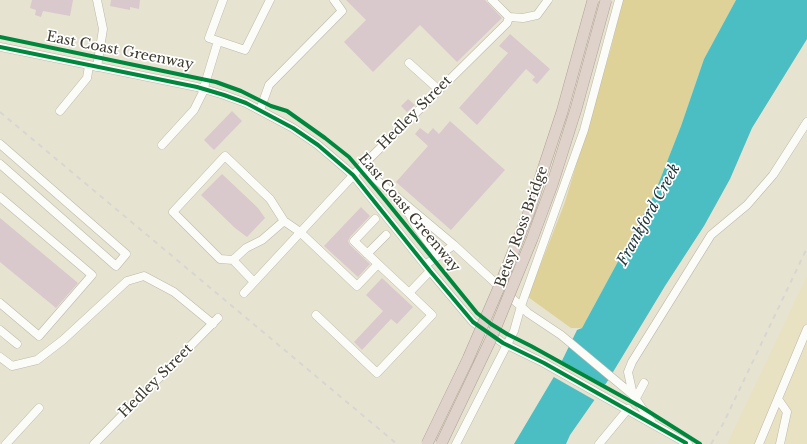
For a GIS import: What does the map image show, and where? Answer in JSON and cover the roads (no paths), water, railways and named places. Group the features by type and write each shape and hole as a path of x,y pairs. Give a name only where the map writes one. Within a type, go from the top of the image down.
{"highway":[{"name":"Betsy Ross Bridge","path":"427,444 468,360 522,231 562,112 592,0"},
{"name":"Betsy Ross Bridge","path":"441,444 491,339 532,239 552,185 576,109 606,0"}],"street":[{"path":"60,111 87,78 93,66 103,29 97,0"},
{"path":"223,0 209,38 245,50 270,0"},
{"path":"260,110 269,85 342,11 334,0"},
{"path":"492,0 508,20 537,15 548,0"},
{"path":"456,444 514,331 521,306 584,130 619,0"},
{"name":"Hedley Street","path":"244,293 353,175 508,20"},
{"path":"162,145 194,110 203,89 218,41"},
{"path":"0,47 203,89 246,103 293,128 318,144 353,175 427,268 473,322 506,345 544,363 607,397 688,444"},
{"path":"409,63 438,90"},
{"path":"634,397 628,372 632,362 711,235 747,205 772,175 807,122"},
{"path":"0,144 126,254 116,266 0,164"},
{"path":"254,282 233,260 220,259 173,212 225,156 270,199 284,221 300,232 357,286 378,264"},
{"path":"361,167 454,245 521,306 561,336 634,397 654,424"},
{"path":"45,203 55,192"},
{"path":"0,198 92,274 39,336 0,303"},
{"path":"402,202 416,226 438,256"},
{"path":"316,315 377,373 432,315 354,241 375,220"},
{"path":"233,260 246,248 262,240 284,221"},
{"path":"367,254 386,235"},
{"path":"409,293 427,268 438,256 454,245"},
{"name":"Hedley Street","path":"0,357 12,366 37,360 63,340 127,281 144,276 174,292 216,321 94,444"},
{"path":"759,444 807,329"},
{"path":"0,330 17,344"},
{"path":"634,397 644,383"},
{"path":"778,399 787,412 780,444"},
{"path":"6,444 39,408"},
{"path":"599,444 628,409"}],"water":[{"name":"Frankford Creek","path":"736,0 807,0 807,39 752,128 730,179 704,226 665,286 607,382 570,435 566,444 514,444 555,375 577,330 582,328 654,195 681,126 704,59"}],"railway":[{"path":"0,112 397,444"},
{"path":"711,444 723,424 807,248"}]}
